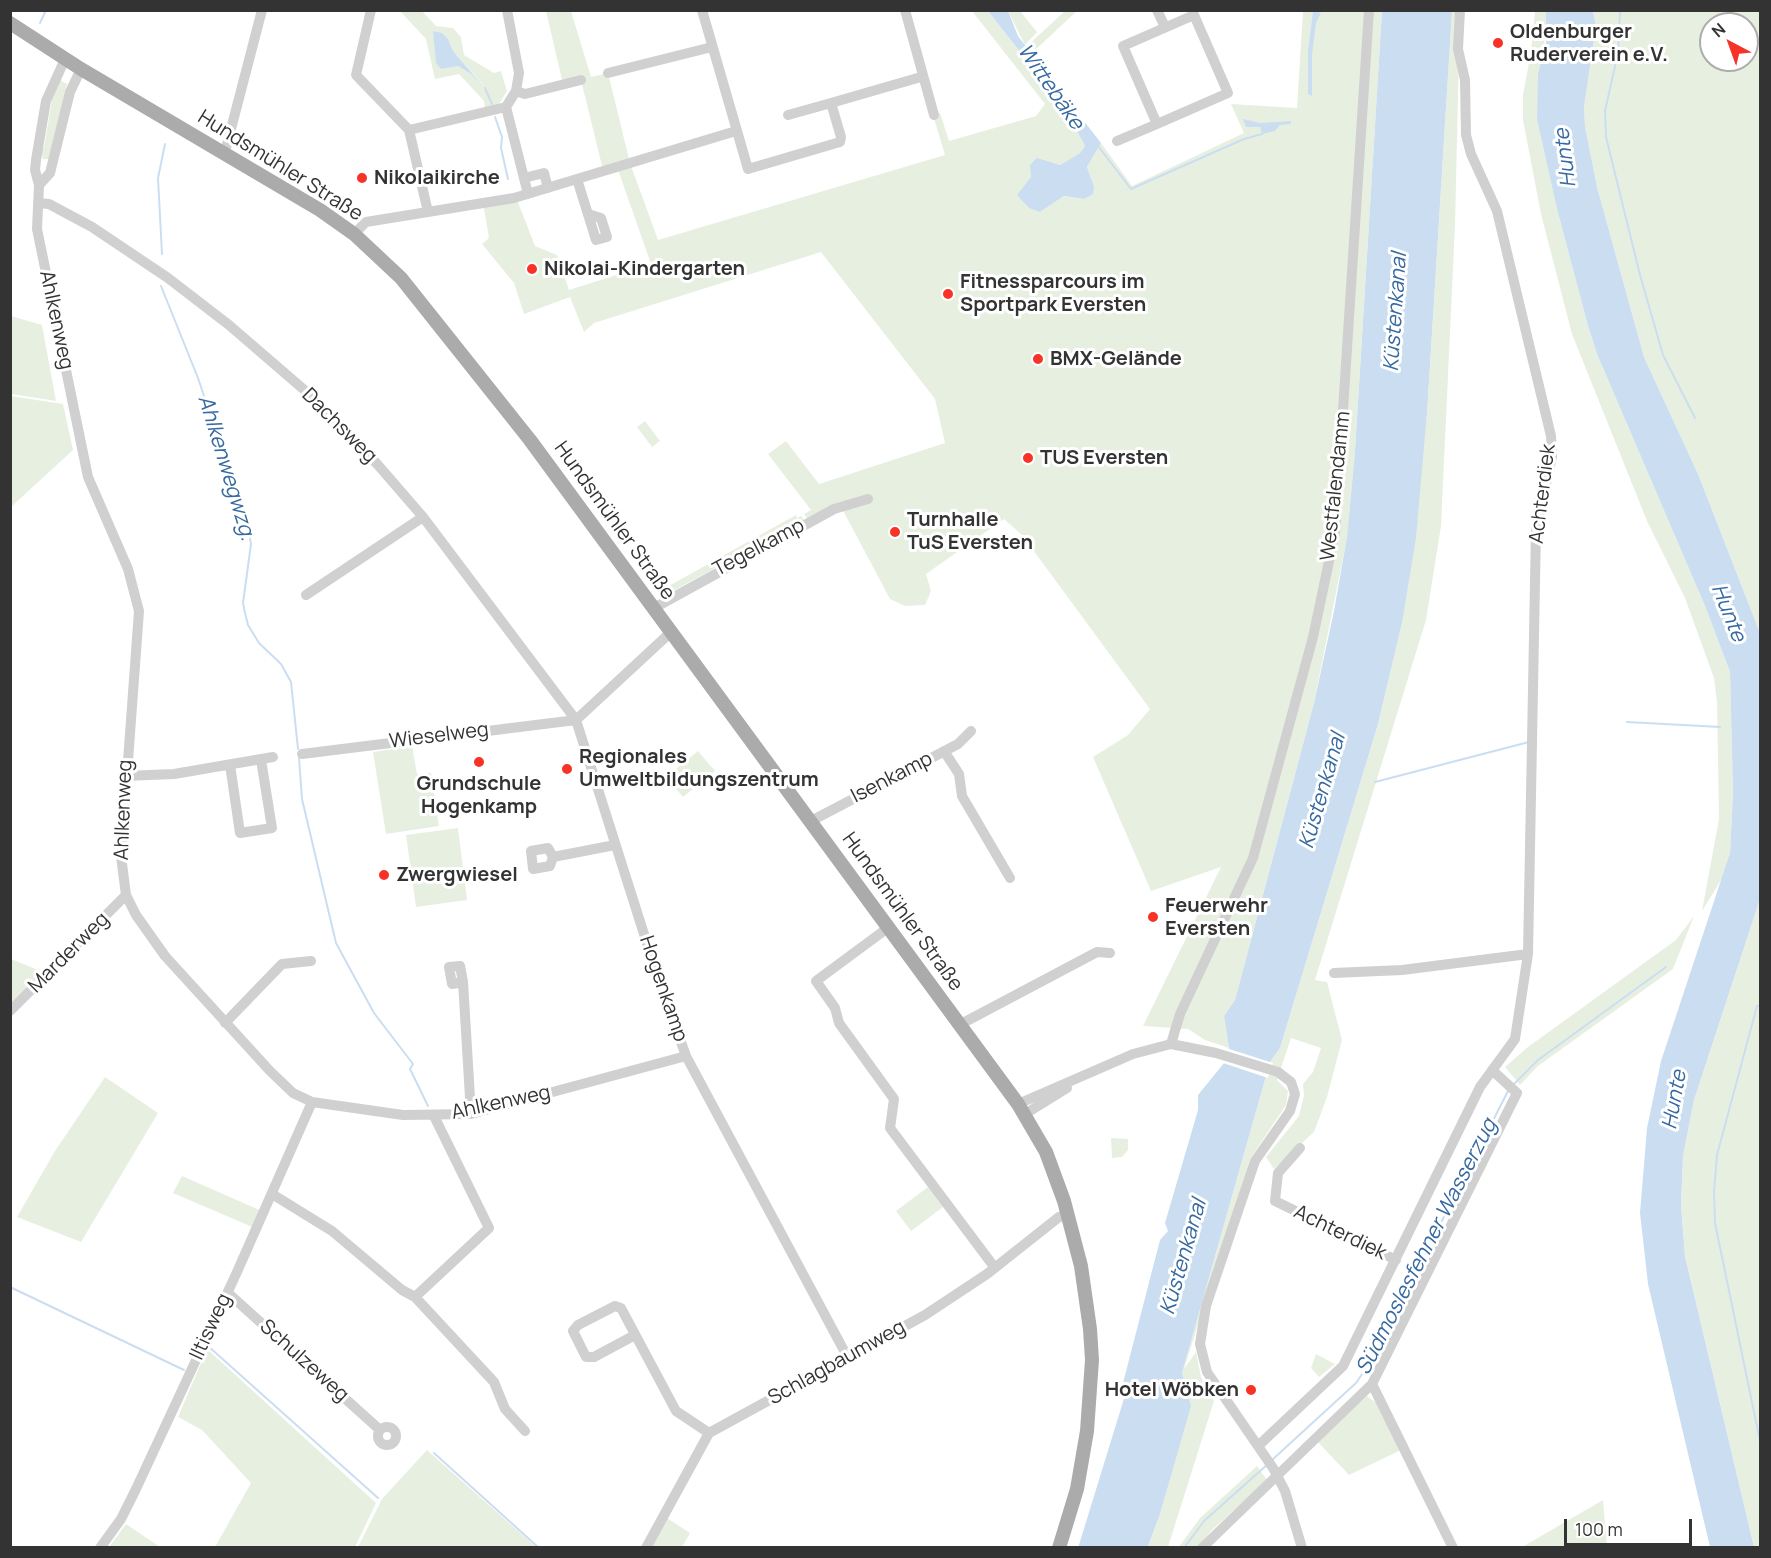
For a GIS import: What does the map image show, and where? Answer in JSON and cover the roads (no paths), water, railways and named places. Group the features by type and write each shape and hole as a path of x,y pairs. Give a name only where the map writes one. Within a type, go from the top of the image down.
{"main road":[{"name":"Hundsmühler Straße","path":"10,23 81,69 320,210 354,234 386,262 428,309 527,435 1022,1109 1046,1152 1068,1214 1088,1303 1092,1360 1090,1402 1083,1460 1059,1548"}],"street":[{"path":"225,152 262,10"},
{"path":"371,10 356,75 410,130 428,212"},
{"path":"410,130 506,107 516,91 519,73 507,10"},
{"path":"702,10 748,169 840,142 841,137 831,103"},
{"path":"904,10 934,115"},
{"path":"1157,10 1165,27"},
{"name":"Westfalendamm","path":"1171,1044 1180,1014 1253,858 1313,637 1335,533 1369,10"},
{"name":"Achterdiek","path":"1258,1446 1343,1366 1480,1087 1515,1039 1528,954 1536,529 1552,457 1551,436 1497,212 1471,154 1466,135 1465,80 1458,49 1461,10"},
{"path":"1118,141 1157,124 1228,93 1194,15 1123,46 1157,124"},
{"path":"608,73 712,47"},
{"name":"Ahlkenweg","path":"65,59 46,101 35,170 39,185 37,229 66,361 80,447 92,488 128,571 139,611 120,856 126,895 148,935 225,1023 293,1093 312,1102 403,1115 471,1114 686,1056"},
{"name":"Ahlkenweg","path":"39,185 50,172 70,92 81,69"},
{"path":"788,115 921,76"},
{"path":"516,91 525,94 581,80"},
{"path":"506,107 528,194"},
{"path":"354,234 366,222 528,194 736,131"},
{"path":"524,178 544,173 548,188"},
{"path":"577,179 588,214"},
{"name":"Dachsweg","path":"38,204 49,204 92,227 168,278 229,325 309,394 378,465 423,517 576,720"},
{"name":"Tegelkamp","path":"654,608 834,508 868,499"},
{"path":"306,594 423,517"},
{"path":"576,720 671,632"},
{"name":"Wieselweg","path":"302,754 576,720"},
{"name":"Hogenkamp","path":"576,720 615,845 686,1056 848,1358"},
{"name":"Isenkamp","path":"811,821 958,744 971,731"},
{"path":"944,751 958,774 963,796 1010,878"},
{"path":"125,776 149,777 273,758"},
{"path":"230,765 240,833 272,828 261,760"},
{"path":"553,857 615,845"},
{"name":"Marderweg","path":"10,1011 126,895"},
{"path":"889,927 816,981 835,1008 839,1023 894,1099 890,1128 994,1268"},
{"path":"960,1024 1097,952 1110,953"},
{"path":"1334,973 1402,970 1528,954"},
{"path":"225,1023 282,964 311,961"},
{"path":"463,982 471,1114"},
{"path":"1022,1109 1093,1071 1133,1054 1171,1044 1216,1053 1278,1072 1291,1082 1293,1102 1284,1122 1266,1142 1255,1161 1206,1306 1200,1344 1207,1371 1271,1465 1285,1491 1302,1548"},
{"path":"1202,1548 1271,1465 1372,1384 1517,1093 1492,1070"},
{"name":"Iltisweg","path":"100,1548 121,1519 136,1489 228,1293 312,1102"},
{"path":"415,1297 489,1228 434,1116"},
{"name":"Achterdiek","path":"1300,1148 1278,1173 1275,1201 1395,1260"},
{"path":"272,1194 332,1230 402,1290 415,1297 494,1382 505,1409 525,1431"},
{"name":"Schlagbaumweg","path":"709,1433 925,1315 994,1268 1059,1217 1068,1214"},
{"name":"Schulzeweg","path":"228,1293 380,1430"},
{"path":"635,1335 594,1357 586,1357 573,1331 578,1325 615,1306 621,1308 676,1411 709,1433 646,1548"},
{"path":"1372,1384 1380,1396 1453,1548"}],"water":[{"name":"Wittebäke","path":"988,11 1008,11 1018,36 1101,143 1087,167 1094,186 1093,194 1084,199 1064,196 1040,212 1029,208 1017,195 1031,177 1030,165 1037,158 1060,165 1080,153 1085,146 1065,109"},
{"path":"1313,11 1321,13 1316,23 1312,55 1312,96 1308,94 1308,51"},
{"name":"Küstenkanal","path":"1382,11 1452,11 1427,413 1416,538 1402,623 1378,724 1280,1048 1270,1062 1182,1373 1191,1406 1160,1514 1148,1547 1078,1548 1126,1392 1123,1383 1160,1240 1168,1231 1165,1223 1198,1110 1198,1095 1224,1063 1229,1048 1224,1016 1235,1000 1314,703 1334,611 1347,537 1355,451"},
{"name":"Hunte","path":"1546,11 1593,11 1596,26 1584,107 1585,126 1597,187 1644,357 1698,474 1760,633 1760,899 1694,1100 1683,1156 1681,1206 1685,1256 1754,1547 1710,1547 1648,1284 1640,1213 1647,1128 1661,1061 1730,853 1733,794 1730,672 1705,606 1597,354 1588,326 1557,209 1537,120 1538,74 1546,42"},
{"path":"433,31 442,33 448,39 453,51 485,88 471,74 458,66 441,69 436,63"},
{"path":"1243,119 1260,123 1291,121 1291,124 1280,125 1275,131 1262,134 1260,127 1246,127"}],"waterway":[{"path":"40,23 46,10"},
{"path":"1620,10 1618,53 1605,111 1606,137 1640,275 1663,355 1695,418"},
{"path":"485,88 492,104"},
{"path":"495,117 502,137 501,148 508,179"},
{"path":"1098,146 1131,189 1244,139 1262,134"},
{"path":"162,254 158,178 165,144"},
{"name":"Ahlkenwegwzg.","path":"161,286 198,378 248,527 251,544 243,603 245,613 248,625 259,643 281,664 291,682 298,749"},
{"path":"1627,722 1720,727"},
{"path":"1375,782 1529,742"},
{"path":"299,758 302,799 336,943 374,1013 413,1064 410,1069 428,1106"},
{"name":"Südmoslesfehner Wasserzug","path":"1514,1084 1538,1060 1666,967"},
{"path":"1760,1006 1757,1006 1717,1155 1714,1192 1715,1223 1760,1441"},
{"name":"Südmoslesfehner Wasserzug","path":"1272,1460 1356,1383 1369,1364 1508,1091"},
{"path":"10,1287 184,1370"},
{"path":"208,1346 378,1498"},
{"path":"434,1453 539,1548"},
{"name":"Südmoslesfehner Wasserzug","path":"1184,1548 1204,1521 1268,1464"}],"place":[{"name":"Oldenburger Ruderverein e.V.","path":"1498,43"},
{"name":"Nikolaikirche","path":"362,178"},
{"name":"Nikolai-Kindergarten","path":"532,269"},
{"name":"Fitnessparcours im Sportpark Eversten","path":"948,294"},
{"name":"BMX-Gelände","path":"1038,359"},
{"name":"TUS Eversten","path":"1028,458"},
{"name":"Turnhalle TuS Eversten","path":"895,532"},
{"name":"Grundschule Hogenkamp","path":"479,762"},
{"name":"Regionales Umweltbildungszentrum","path":"567,769"},
{"name":"Zwergwiesel","path":"384,875"},
{"name":"Feuerwehr Eversten","path":"1153,917"},
{"name":"Hotel Wöbken","path":"1251,1390"}]}
